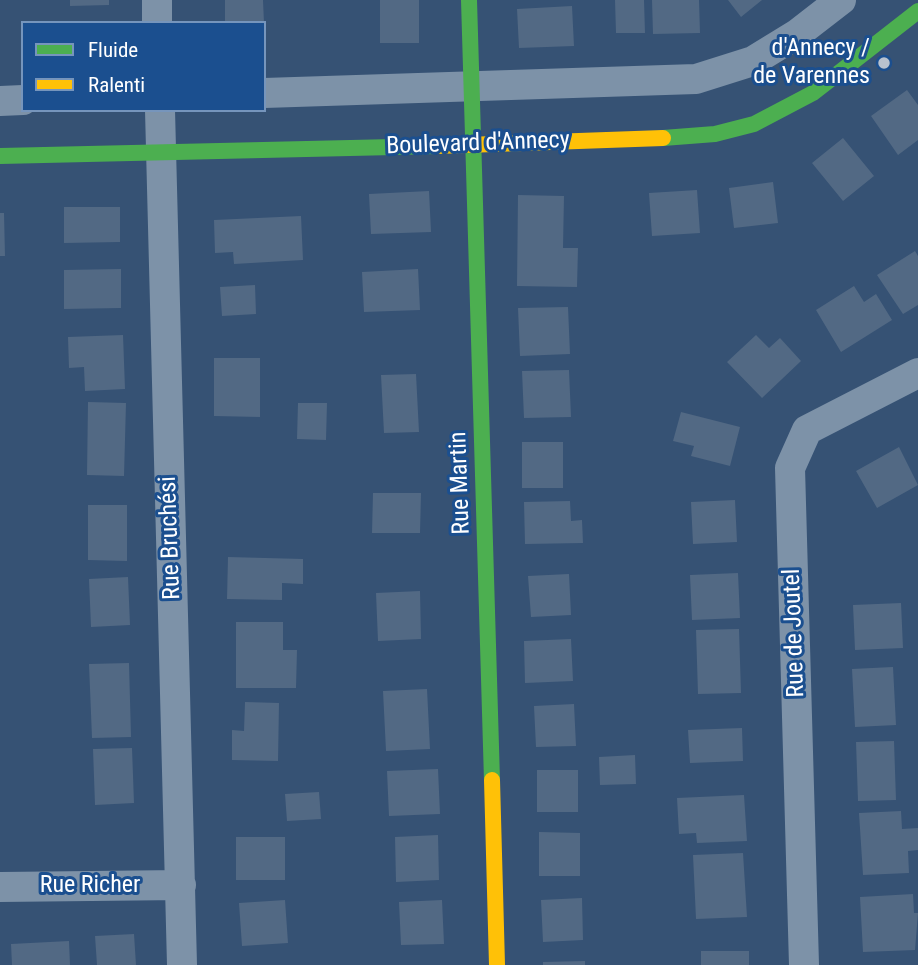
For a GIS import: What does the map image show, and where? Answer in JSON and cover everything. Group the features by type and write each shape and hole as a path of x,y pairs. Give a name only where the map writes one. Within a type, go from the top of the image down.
{"street":[{"path":"157,0 157,21"},
{"name":"Rue Martin","path":"469,0 497,965"},
{"path":"266,93 665,82 713,76 753,61 777,48 841,0"},
{"name":"Boulevard d'Annecy","path":"0,156 673,138 735,130 775,115 813,93 909,9"},
{"path":"0,101 21,100"},
{"name":"Rue Bruchési","path":"160,112 182,965"},
{"name":"Rue de Joutel","path":"804,965 790,468 807,430 918,373"},
{"name":"Rue Richer","path":"0,887 181,886"}],"building":[{"path":"70,0 109,0 109,5 70,6"},
{"path":"225,0 263,0 264,21 225,21"},
{"path":"380,0 419,0 419,43 380,43"},
{"path":"615,0 644,0 645,33 616,33"},
{"path":"652,0 699,0 700,33 653,34"},
{"path":"728,0 762,0 741,17"},
{"path":"572,6 574,46 519,48 517,9"},
{"path":"907,90 918,105 918,140 898,155 871,116"},
{"path":"843,138 874,176 843,201 812,163"},
{"path":"773,182 778,223 734,228 729,188"},
{"path":"697,190 700,233 652,236 649,193"},
{"path":"429,191 431,232 371,234 369,194"},
{"path":"518,195 564,196 563,248 578,248 577,287 517,286"},
{"path":"64,207 120,207 120,242 64,243"},
{"path":"0,213 4,213 5,256 0,256"},
{"path":"301,216 303,260 234,264 233,252 215,253 214,220"},
{"path":"915,251 918,256 918,305 903,314 877,275"},
{"path":"121,269 121,308 64,309 64,270"},
{"path":"418,269 420,310 364,312 362,272"},
{"path":"255,285 256,314 222,316 220,287"},
{"path":"854,286 864,302 876,294 892,320 841,352 816,310"},
{"path":"568,307 570,354 520,356 518,308"},
{"path":"123,335 125,389 85,391 84,367 69,368 68,337"},
{"path":"756,335 769,348 780,338 801,361 762,398 727,362"},
{"path":"214,358 260,358 260,417 214,416"},
{"path":"569,370 571,417 524,418 522,371"},
{"path":"416,374 419,432 384,433 381,375"},
{"path":"88,402 126,403 124,476 87,475"},
{"path":"298,403 327,403 326,440 297,439"},
{"path":"681,412 740,427 730,466 691,456 694,446 673,441"},
{"path":"522,442 563,442 563,488 522,488"},
{"path":"899,447 918,485 877,508 856,471"},
{"path":"373,493 421,493 420,533 372,533"},
{"path":"735,500 737,542 693,544 691,502"},
{"path":"570,501 571,521 582,520 583,543 525,544 524,502"},
{"path":"88,505 127,505 127,561 88,560"},
{"path":"228,557 303,559 303,584 282,583 282,600 227,599"},
{"path":"738,573 740,618 692,620 690,575"},
{"path":"569,574 571,615 531,617 528,576"},
{"path":"128,577 130,625 91,627 89,579"},
{"path":"420,591 421,639 378,641 376,593"},
{"path":"901,603 903,648 855,650 853,605"},
{"path":"236,622 283,622 283,650 297,650 296,688 236,688"},
{"path":"739,629 741,693 698,694 696,630"},
{"path":"571,639 573,681 525,683 524,641"},
{"path":"129,663 131,737 92,738 89,664"},
{"path":"893,667 896,725 855,727 852,669"},
{"path":"427,689 430,749 386,751 383,691"},
{"path":"245,702 279,703 278,761 232,760 232,730 244,731"},
{"path":"574,704 576,746 536,747 534,706"},
{"path":"742,728 743,761 690,763 688,730"},
{"path":"894,741 896,800 858,801 856,742"},
{"path":"132,748 134,803 95,805 93,749"},
{"path":"635,755 636,784 600,785 599,757"},
{"path":"438,769 440,814 389,816 387,771"},
{"path":"537,770 578,770 578,812 537,812"},
{"path":"319,792 321,819 287,821 285,794"},
{"path":"744,795 747,841 697,843 696,833 679,834 677,798"},
{"path":"901,811 902,829 918,828 918,850 908,851 909,873 863,875 859,813"},
{"path":"539,832 580,833 580,876 539,876"},
{"path":"438,835 439,880 396,882 395,837"},
{"path":"236,837 285,837 285,880 236,880"},
{"path":"743,853 747,917 696,919 693,855"},
{"path":"913,894 914,913 918,913 915,950 863,952 860,897"},
{"path":"582,898 583,940 543,942 541,900"},
{"path":"285,900 288,943 242,946 239,903"},
{"path":"442,900 444,944 401,945 399,902"},
{"path":"134,934 136,965 97,965 95,936"},
{"path":"69,941 70,965 12,965 11,944"},
{"path":"701,951 749,951 749,965 701,965"},
{"path":"585,961 585,965 543,965 543,962"}],"traffic: fast":[{"path":"469,0 492,780"},
{"path":"663,138 715,134 754,124 813,93 918,11"},
{"path":"0,156 438,146"}],"traffic: slow":[{"path":"438,146 663,138"},
{"path":"492,780 497,965"}],"place":[{"name":"d'Annecy / de Varennes","path":"884,63"}]}
